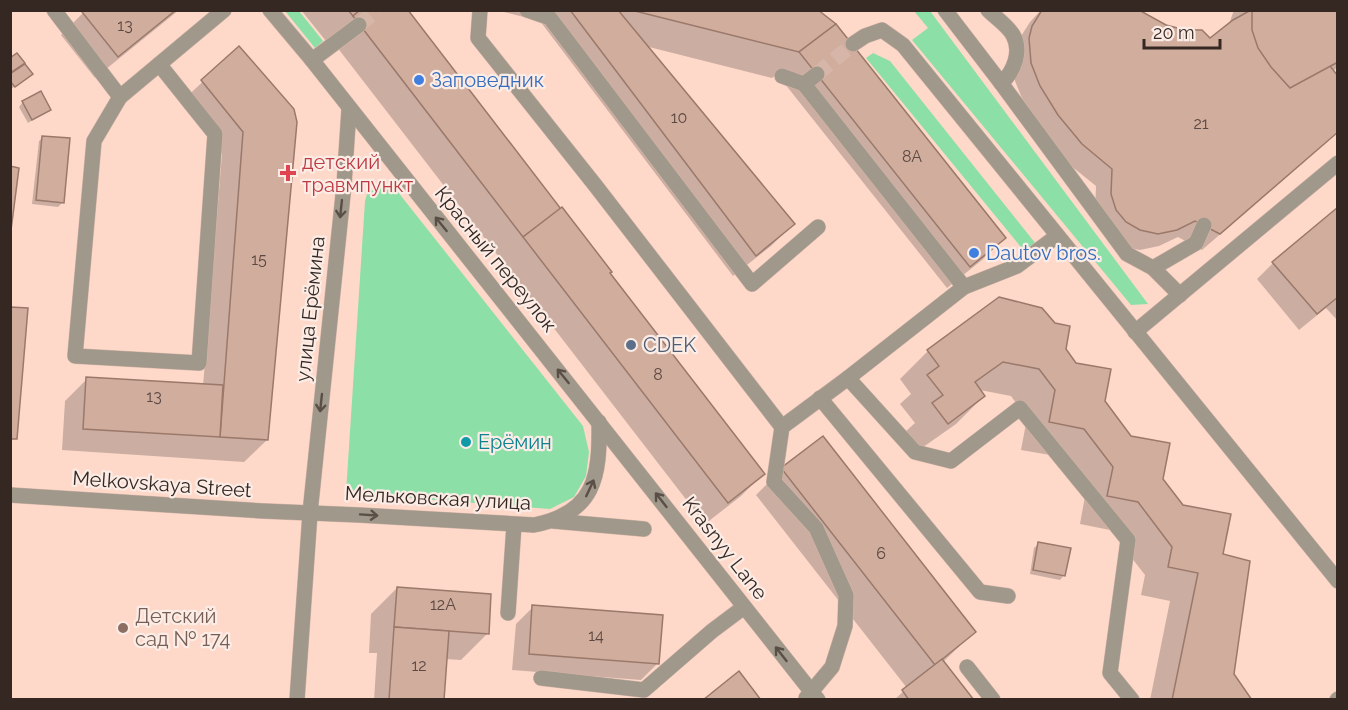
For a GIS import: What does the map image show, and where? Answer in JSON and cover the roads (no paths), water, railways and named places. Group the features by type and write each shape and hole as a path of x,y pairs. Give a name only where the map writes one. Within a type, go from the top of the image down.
{"street":[{"path":"54,10 120,97"},
{"path":"159,64 215,134 199,363 75,356 94,141 120,97 159,64 224,10"},
{"name":"Красный переулок","path":"270,10 599,422"},
{"path":"480,10 478,38 782,427"},
{"path":"527,10 550,18 752,284 818,227"},
{"path":"945,10 1127,254 1153,268 1180,295"},
{"path":"988,10 1013,35 1017,54 1010,75 1001,83"},
{"path":"312,60 359,25"},
{"path":"853,44 865,36 882,30 903,45 1338,581"},
{"path":"804,84 817,74"},
{"path":"782,76 804,84 964,287"},
{"name":"улица Ерёмина","path":"297,699 310,513 344,185 349,109"},
{"path":"1135,332 1338,163"},
{"path":"1153,268 1196,243 1204,225"},
{"path":"812,697 832,667 845,626 846,595 816,528 774,482 782,427 964,287 1017,266 1057,236"},
{"path":"848,378 915,452 951,461 1020,408 1128,540 1110,673 1132,699"},
{"path":"820,398 980,592 1008,596"},
{"name":"Мельковская улица","path":"310,513 514,525 553,522 574,511 588,495 597,471 600,451 599,422"},
{"name":"Krasnyy Lane","path":"599,422 812,697"},
{"name":"Melkovskaya Street","path":"10,495 310,513"},
{"path":"553,522 644,530"},
{"path":"508,613 514,525"},
{"path":"541,678 644,690 712,631 744,607"},
{"path":"967,667 993,699"}],"tunnel":[{"path":"359,25 377,10"},
{"path":"817,74 853,44"}],"place":[{"name":"Заповедник","path":"419,80"},
{"name":"детский травмпункт","path":"288,173"},
{"name":"Dautov bros.","path":"974,253"},
{"name":"CDEK","path":"631,345"},
{"name":"Ерёмин","path":"466,442"},
{"name":"Детский сад № 174","path":"123,628"}]}
